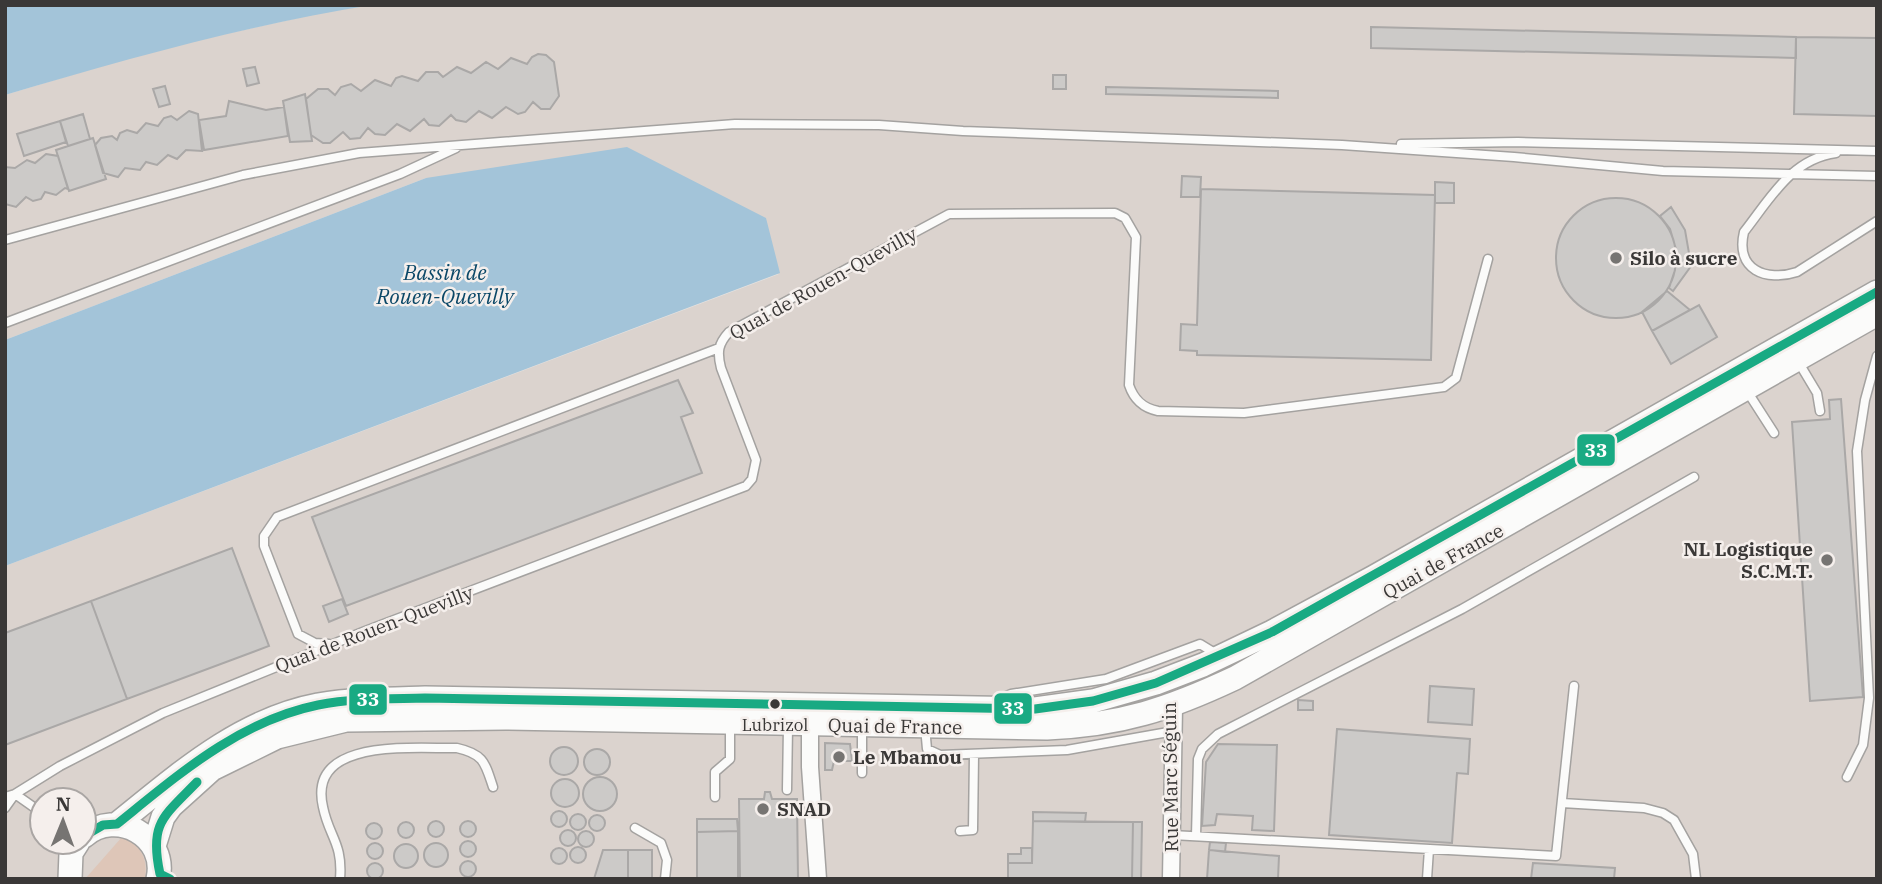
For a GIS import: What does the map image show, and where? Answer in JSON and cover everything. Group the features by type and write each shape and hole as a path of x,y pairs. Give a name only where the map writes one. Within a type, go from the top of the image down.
{"main road":[{"name":"Quai de France","path":"98,828 117,824 201,758 233,737 285,714 349,701 425,698 984,709 1057,707 1156,683 1220,657 1331,599 1877,292"},
{"name":"Quai de France","path":"154,846 163,817 171,806 212,769 250,748 323,723 407,718 1074,727 1134,718 1174,707 1235,678 1877,314"},
{"path":"1174,707 1192,688 1309,624 1331,599"},
{"name":"Rue Marc Séguin","path":"1156,683 1169,692 1174,707"},
{"path":"117,824 138,831 154,846 163,877"},
{"path":"70,879 71,856"}],"street":[{"name":"Rue Marc Séguin","path":"1171,879 1174,707"},
{"path":"799,724 810,767 818,879"}],"lane":[{"path":"5,240 243,174 359,153 735,124 796,123 1342,145 1514,157 1663,172 1877,176"},
{"path":"1342,145 1518,142 1873,151"},
{"path":"5,323 400,174 462,145"},
{"path":"1873,151 1833,153 1812,158 1798,166 1744,232 1741,243 1746,261 1757,273 1783,277 1797,272 1877,221"},
{"name":"Quai de Rouen-Quevilly","path":"5,808 15,794 60,766 163,713 746,486 752,479 757,460 721,368 719,348 729,332 949,214 1115,213 1125,218 1136,237 1129,385 1132,393 1148,409 1244,414 1444,387 1456,378 1488,259"},
{"path":"332,645 315,643 298,634 264,546 264,536 277,517 286,510 719,348"},
{"path":"1847,777 1863,745 1869,698 1857,451 1859,426 1877,356"},
{"path":"1797,360 1816,393 1820,411"},
{"path":"1746,389 1774,433"},
{"path":"1196,836 1198,759 1202,749 1218,734 1462,608 1694,477"},
{"path":"984,709 1001,696 1106,679 1170,657 1194,645 1205,646 1220,657"},
{"path":"1171,835 1556,856 1574,685"},
{"path":"715,797 715,772 730,759 730,723"},
{"path":"787,790 799,724"},
{"path":"862,726 862,773"},
{"path":"925,727 928,749 933,754 974,755 1067,750 1174,731"},
{"path":"340,879 342,855 320,793 323,778 334,763 354,754 457,748 474,752 485,763 493,787"},
{"path":"960,831 973,830 974,755"},
{"path":"5,797 15,794 28,803"},
{"path":"1562,803 1644,808 1663,813 1674,820 1693,854 1696,879"},
{"path":"635,828 661,843 667,860 665,879"},
{"path":"1427,879 1429,849"}],"shaded area":[{"path":"372,5 1877,5 1877,879 5,879 5,566 779,274 426,178 5,340 5,95 158,49 320,13"},
{"path":"122,837 142,853 145,879 85,879"}],"water":[{"path":"5,5 372,5 279,22 187,44 5,95"},
{"name":"Bassin de Rouen-Quevilly","path":"627,147 766,218 780,273 5,566 5,340 426,178"}],"building":[{"path":"1371,27 1796,37 1796,58 1371,48"},
{"path":"1796,37 1877,38 1877,116 1794,114"},
{"path":"538,54 546,55 554,62 559,96 550,109 541,109 533,102 525,112 518,114 506,107 492,118 479,111 466,122 456,120 451,115 439,126 429,125 424,119 410,131 397,124 385,135 375,134 368,128 360,138 350,139 343,132 330,143 323,143 311,135 306,99 318,89 328,89 335,95 341,87 351,84 361,91 375,80 391,86 396,78 402,76 418,81 426,72 438,72 443,77 457,67 471,73 486,62 498,69 511,58 527,64"},
{"path":"255,67 259,83 247,86 243,69"},
{"path":"1053,75 1066,75 1066,89 1053,89"},
{"path":"165,86 170,104 159,107 153,89"},
{"path":"1106,87 1278,91 1278,98 1106,94"},
{"path":"305,94 312,141 290,142 283,101"},
{"path":"229,101 266,110 284,107 288,136 204,150 199,120 226,116"},
{"path":"189,111 198,114 202,151 186,150 177,159 168,155 157,165 146,162 140,170 125,168 118,177 103,173 95,145 101,138 112,136 117,140 120,133 127,130 137,133 146,123 158,126 164,118 171,116 177,120"},
{"path":"83,114 90,139 68,146 60,121"},
{"path":"60,121 66,142 24,156 17,134"},
{"path":"93,138 106,179 69,191 56,150"},
{"path":"46,154 58,156 68,189 65,188 56,195 45,192 41,199 33,201 26,197 16,207 5,204 5,167 15,168 27,160 35,163"},
{"path":"1182,176 1201,177 1200,197 1181,197"},
{"path":"1435,182 1454,183 1454,203 1435,203"},
{"path":"1201,189 1435,195 1431,360 1197,355 1197,351 1180,350 1181,324 1197,325"},
{"name":"Silo à sucre","path":"1616,198 1639,202 1659,215 1672,235 1676,258 1672,281 1659,301 1639,314 1616,318 1593,314 1573,301 1560,281 1556,258 1560,235 1573,215 1593,202"},
{"path":"1671,207 1685,230 1690,259 1694,262 1673,291 1669,288 1675,270 1676,249 1670,229 1660,216"},
{"path":"1667,291 1690,310 1652,331 1642,312"},
{"path":"1699,305 1717,337 1671,364 1652,331"},
{"path":"678,380 693,413 681,417 702,473 346,606 312,517"},
{"name":"NL Logistique S.C.M.T.","path":"1841,399 1863,697 1810,701 1792,422 1830,419 1829,400"},
{"path":"232,548 269,646 127,699 91,601"},
{"path":"342,599 348,614 329,622 323,606"},
{"path":"91,601 127,699 5,745 5,633"},
{"path":"1430,686 1474,689 1472,725 1428,722"},
{"path":"1298,700 1313,701 1313,710 1298,710"},
{"path":"1337,729 1470,739 1468,774 1457,773 1452,843 1329,835"},
{"name":"Le Mbamou","path":"825,743 850,744 852,761 834,761 832,770 825,770"},
{"path":"1218,744 1277,745 1274,831 1252,830 1253,816 1217,814 1215,825 1202,826 1206,762"},
{"path":"564,747 574,751 578,761 574,771 564,775 554,771 550,761 554,751"},
{"path":"597,749 607,752 610,762 607,772 597,775 587,772 584,762 587,752"},
{"path":"600,777 612,782 617,794 612,806 600,811 588,806 583,794 588,782"},
{"path":"565,779 575,783 579,793 575,803 565,807 555,803 551,793 555,783"},
{"path":"765,792 770,792 772,799 797,799 798,879 740,879 739,799 764,799"},
{"path":"556,811 562,811 567,819 565,825 556,827 551,822 551,816"},
{"path":"1033,812 1086,813 1085,822 1033,821"},
{"path":"575,814 581,814 586,822 584,828 575,830 570,825 570,819"},
{"path":"594,815 600,815 605,823 603,829 594,831 589,826 589,820"},
{"path":"697,819 737,819 738,831 697,832"},
{"path":"433,821 439,821 444,829 442,835 433,837 428,832 428,826"},
{"path":"465,821 471,821 476,829 474,835 465,837 460,832 460,826"},
{"path":"1033,821 1133,822 1132,879 1008,879 1008,863 1032,863"},
{"path":"403,822 409,822 414,830 412,836 403,838 398,833 398,827"},
{"path":"1133,822 1142,822 1141,879 1132,879"},
{"path":"371,823 377,823 382,831 380,837 371,839 366,834 366,828"},
{"path":"565,830 571,830 576,838 574,844 565,846 560,841 560,835"},
{"path":"583,831 589,831 594,839 592,845 583,847 578,842 578,836"},
{"path":"738,831 738,879 697,879 697,832"},
{"path":"465,841 471,841 476,849 474,855 465,857 460,852 460,846"},
{"path":"1210,842 1226,843 1225,852 1209,850"},
{"path":"372,843 378,843 383,851 381,857 372,859 367,854 367,848"},
{"path":"431,843 441,843 448,850 448,860 441,867 431,867 424,860 424,850"},
{"path":"406,844 415,847 418,856 415,865 406,868 397,865 394,856 397,847"},
{"path":"578,847 584,849 584,861 578,863 572,861 570,855 572,849"},
{"path":"559,848 565,850 565,862 559,864 553,862 551,856 553,850"},
{"path":"1021,848 1032,848 1032,863 1008,863 1008,854 1021,854"},
{"path":"603,850 628,850 628,879 594,879"},
{"path":"628,850 652,850 652,879 628,879"},
{"path":"1209,850 1279,856 1278,879 1207,879"},
{"path":"465,861 471,861 476,869 474,875 465,877 460,872 460,866"},
{"path":"372,863 378,863 383,871 381,877 372,879 367,874 367,868"},
{"path":"1533,863 1615,868 1614,879 1531,879"}],"transit line":[{"name":"33","path":"98,828 117,824 211,752 262,723 331,703 425,698 1035,709 1093,701 1156,683 1272,632 1877,292"},
{"name":"33","path":"170,879 160,874 156,843 158,832 167,813 197,782"}],"place":[{"name":"Silo à sucre","path":"1616,258"},
{"name":"NL Logistique S.C.M.T.","path":"1827,560"},
{"name":"Lubrizol","path":"775,704"},
{"name":"Le Mbamou","path":"839,757"},
{"name":"SNAD","path":"763,809"}]}
